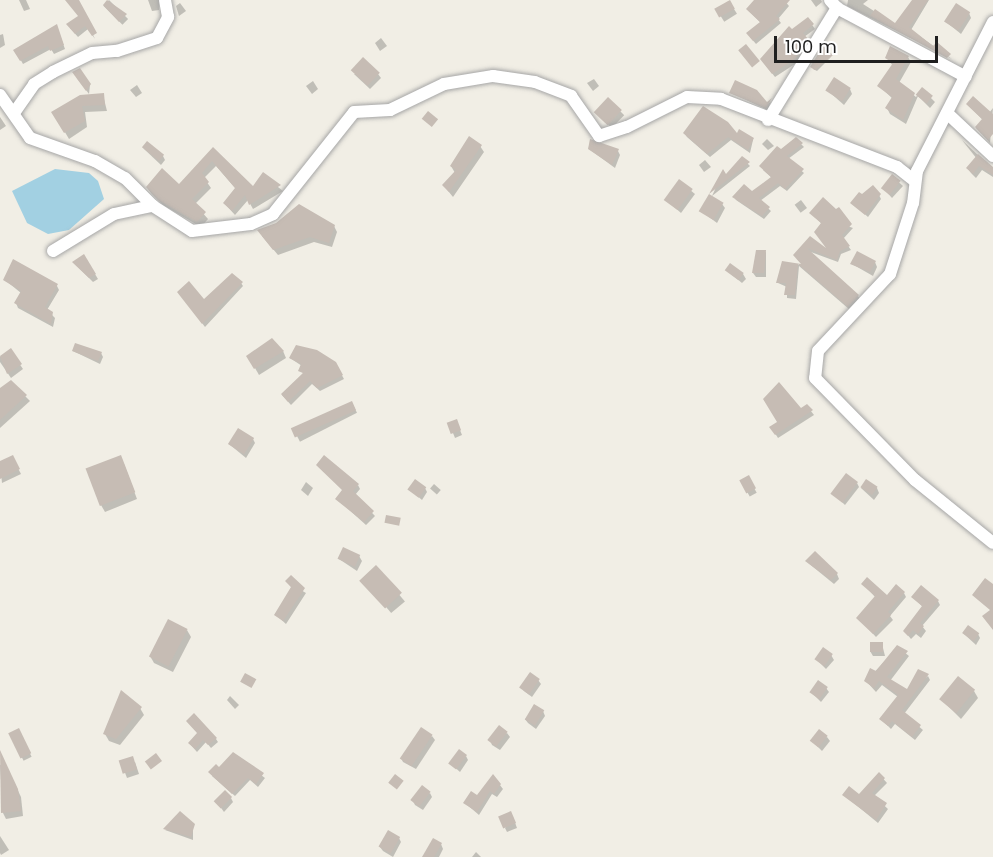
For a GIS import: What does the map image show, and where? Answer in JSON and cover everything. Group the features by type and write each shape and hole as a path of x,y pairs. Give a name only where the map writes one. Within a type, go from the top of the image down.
{"street":[{"path":"14,113 34,84 53,72 92,53 125,49 157,38 168,17 165,0"},
{"path":"768,120 834,4 966,77"},
{"path":"993,22 915,181 913,203 890,274 818,351 815,378 915,480 993,543"},
{"path":"0,96 30,138 95,161 125,177 153,206 192,231 251,224 273,214 354,112 401,108 444,84 468,78 493,76 559,90 571,96 599,136 606,136 699,96 721,99 768,120 897,167 915,181"},
{"path":"947,113 993,156"},
{"path":"53,251 114,214 153,206"}],"water":[{"path":"55,169 89,173 98,181 104,199 69,230 48,234 27,223 12,191"}],"building":[{"path":"65,0 79,0 97,33 92,36 85,26 75,34 66,24 78,16"},
{"path":"107,0 127,14 119,22 103,5"},
{"path":"730,0 735,9 719,17 714,9"},
{"path":"754,0 790,0 776,16 780,19 753,41 746,33 760,22 746,9"},
{"path":"912,0 928,0 909,27 933,46 937,42 951,54 947,58 870,16 875,9 895,23"},
{"path":"956,3 970,12 958,31 944,21"},
{"path":"808,17 814,24 803,33 808,39 796,58 772,74 760,59 789,26 792,29"},
{"path":"57,24 64,45 50,51 48,46 20,61 13,50"},
{"path":"746,44 760,61 752,67 738,50"},
{"path":"823,46 833,55 815,70 810,67"},
{"path":"890,46 909,56 896,79 915,93 903,120 885,108 892,97 877,86 893,63 885,58"},
{"path":"363,57 380,73 368,86 351,70"},
{"path":"80,68 91,84 86,91 72,72"},
{"path":"834,77 851,88 842,101 825,90"},
{"path":"735,80 757,90 767,102 772,98 766,108 729,93"},
{"path":"922,87 933,96 927,104 916,95"},
{"path":"104,93 105,105 82,106 85,121 64,133 51,112 80,95"},
{"path":"973,96 993,114 993,134 988,140 975,127 982,119 966,104"},
{"path":"608,97 622,110 608,125 594,112"},
{"path":"703,106 728,122 737,133 739,129 754,138 748,150 728,137 707,154 683,133"},
{"path":"428,111 438,119 432,127 422,119"},
{"path":"469,136 482,145 449,192 442,185 456,170 450,166"},
{"path":"796,137 803,143 787,156 804,169 785,189 778,183 759,198 770,207 762,216 732,197 744,184 752,191 771,177 759,166 777,146 781,149"},
{"path":"590,139 619,149 612,165 588,149"},
{"path":"147,141 164,155 159,161 142,147"},
{"path":"213,147 253,186 263,172 281,185 249,205 245,195 232,211 223,203 235,188 212,161 202,173 209,182 192,199 206,212 197,222 158,200 146,187 162,168 179,184"},
{"path":"978,154 993,167 993,175 979,166 973,174 966,168"},
{"path":"742,156 750,162 709,194 723,169 726,174"},
{"path":"892,174 901,181 890,195 881,188"},
{"path":"679,179 693,189 677,210 664,200"},
{"path":"873,185 881,194 865,215 850,203 859,192 862,194"},
{"path":"709,194 724,203 713,220 699,211"},
{"path":"823,197 836,209 839,207 852,224 842,235 850,246 840,251 837,260 807,248 859,295 848,307 798,264 795,295 784,295 786,283 776,283 782,261 801,264 793,255 810,236 826,248 814,232 821,223 809,213"},
{"path":"299,204 335,225 329,243 310,237 273,250 257,230 276,223"},
{"path":"756,250 766,250 764,273 752,273"},
{"path":"857,251 876,261 870,272 850,264"},
{"path":"84,254 96,274 89,278 72,262"},
{"path":"13,259 58,284 45,307 53,312 51,324 14,303 21,291 3,280"},
{"path":"730,263 744,273 738,280 725,270"},
{"path":"232,273 243,282 202,324 177,292 189,281 204,299"},
{"path":"272,338 284,351 254,369 246,356"},
{"path":"75,343 102,352 98,361 72,351"},
{"path":"296,345 317,350 336,362 343,375 317,388 310,381 288,402 281,394 303,373 298,371 301,364 289,358"},
{"path":"11,348 22,364 7,374 0,356"},
{"path":"11,380 27,395 0,420 0,388"},
{"path":"779,382 801,408 807,404 813,410 775,435 769,427 777,422 763,399"},
{"path":"352,401 356,410 295,437 291,428"},
{"path":"457,419 461,430 451,434 447,423"},
{"path":"238,428 254,438 244,454 228,444"},
{"path":"13,455 20,469 0,479 0,461"},
{"path":"121,455 135,492 100,506 86,469"},
{"path":"324,455 359,484 353,491 374,511 364,522 335,499 342,490 316,465"},
{"path":"846,473 858,482 842,503 830,494"},
{"path":"749,475 756,488 746,493 739,480"},
{"path":"415,479 426,487 419,498 407,490"},
{"path":"866,479 878,487 872,495 860,487"},
{"path":"386,515 401,518 399,526 384,523"},
{"path":"343,547 360,555 355,567 338,559"},
{"path":"815,551 838,573 831,580 805,561"},
{"path":"376,565 402,593 385,608 359,581"},
{"path":"291,575 305,588 283,621 274,615 291,587 285,581"},
{"path":"867,577 887,595 896,584 905,592 888,612 891,615 873,634 856,618 875,596 861,584"},
{"path":"985,578 993,584 993,630 982,616 990,610 972,595"},
{"path":"921,585 939,600 920,623 924,626 918,634 913,630 908,636 903,631 922,606 911,597"},
{"path":"168,619 188,629 169,666 149,656"},
{"path":"968,625 979,633 973,641 962,633"},
{"path":"870,642 883,642 883,652 870,652"},
{"path":"897,645 908,651 887,677 907,689 918,669 929,674 902,710 921,725 912,737 892,721 888,726 879,719 898,695 879,681 874,688 864,681 870,668 876,671"},
{"path":"823,647 833,654 824,666 814,659"},
{"path":"530,672 540,679 529,694 519,688"},
{"path":"245,673 256,679 252,688 240,682"},
{"path":"958,676 975,690 956,713 939,699"},
{"path":"818,680 828,687 819,699 809,692"},
{"path":"121,690 142,707 116,739 103,734"},
{"path":"534,704 544,710 535,726 525,719"},
{"path":"194,713 217,738 208,745 203,740 195,749 188,743 197,733 186,721"},
{"path":"499,725 508,732 496,747 487,740"},
{"path":"421,727 433,735 411,766 400,759"},
{"path":"19,728 31,753 20,758 8,733"},
{"path":"819,729 828,736 818,748 810,741"},
{"path":"459,749 467,755 456,769 448,763"},
{"path":"0,750 18,789 21,811 1,813"},
{"path":"233,752 264,773 256,784 248,778 232,794 208,772 216,764 219,767"},
{"path":"156,753 162,761 151,769 145,761"},
{"path":"133,756 137,769 123,774 119,760"},
{"path":"879,772 885,778 872,793 887,803 876,820 842,795 849,786 859,794"},
{"path":"395,774 404,781 397,789 388,783"},
{"path":"493,774 501,784 494,794 490,791 477,812 463,803 471,791 477,795"},
{"path":"422,785 431,792 419,807 410,800"},
{"path":"225,790 232,797 221,808 214,801"},
{"path":"180,811 195,824 191,837 163,829"},
{"path":"511,811 516,823 503,828 498,816"},
{"path":"388,830 400,837 391,853 378,846"},
{"path":"433,838 442,843 434,857 422,857"}]}
